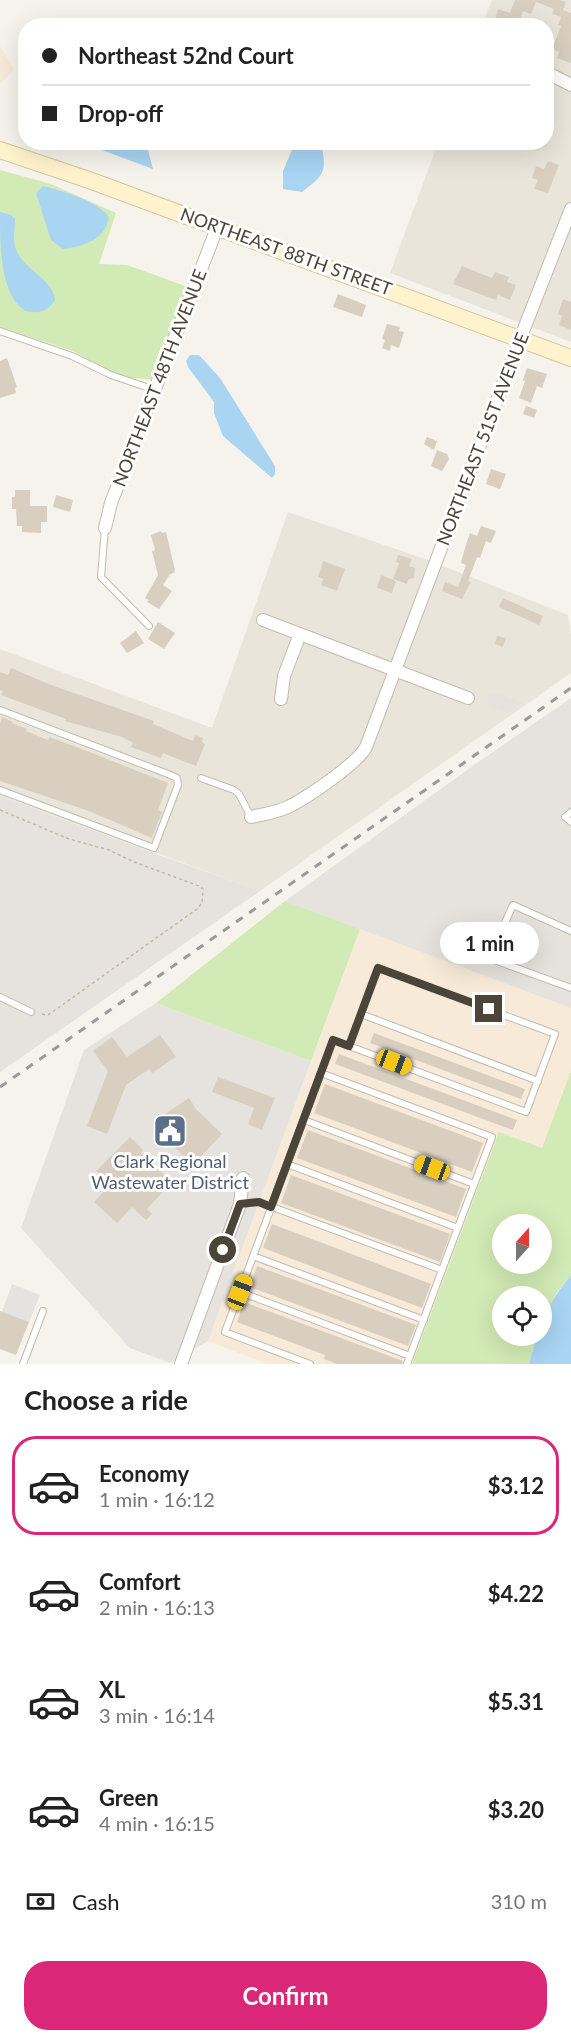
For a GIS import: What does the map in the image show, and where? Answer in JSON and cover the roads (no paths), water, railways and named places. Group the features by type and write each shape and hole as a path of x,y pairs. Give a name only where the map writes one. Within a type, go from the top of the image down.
{"main road":[{"name":"NORTHEAST 88TH STREET","path":"0,150 312,261 571,358"}],"street":[{"path":"554,76 571,85"},
{"name":"NORTHEAST 51ST AVENUE","path":"251,817 291,806 359,758 366,747 571,209"},
{"name":"NORTHEAST 48TH AVENUE","path":"105,528 111,503 217,228"},
{"path":"262,620 468,698"},
{"path":"281,699 284,676 300,634"},
{"path":"181,1364 240,1204 243,1178"}],"lane":[{"path":"0,331 72,356 111,375 155,390"},
{"path":"105,528 101,577 149,626"},
{"path":"0,710 168,774 177,778 178,785 154,848 0,790"},
{"path":"201,778 234,790 251,817"},
{"path":"571,812 565,817 571,822"},
{"path":"571,931 513,905 489,958 571,988"},
{"path":"310,1364 225,1332 333,1040 349,1046 526,1112 555,1034 378,968 349,1046"},
{"path":"0,997 32,1012"},
{"path":"361,1014 538,1080"},
{"path":"321,1073 492,1137 407,1364"},
{"path":"303,1120 474,1184"},
{"path":"287,1164 458,1228"},
{"path":"240,1204 259,1202 442,1270"},
{"path":"253,1256 424,1320"},
{"path":"240,1292 410,1356"},
{"path":"23,1364 43,1311"}],"water":[{"path":"102,150 148,150 153,169"},
{"path":"292,150 323,150 324,166 322,172 316,181 302,192 283,189 283,171"},
{"path":"43,186 79,197 104,211 109,217 103,231 86,244 71,248 63,249 51,240 36,193"},
{"path":"0,212 11,215 15,219 14,240 17,252 26,265 49,286 53,293 55,300 45,310 28,311 19,306 8,287 2,263"},
{"path":"190,355 199,355 220,378 275,466 275,474 272,478 223,436 214,413 214,402 188,367 186,361"},
{"path":"571,1275 571,1364 529,1364 534,1346 552,1346 552,1303"}],"railway":[{"path":"0,1087 571,688"}],"place":[{"name":"Clark Regional Wastewater District","path":"170,1131"}]}
